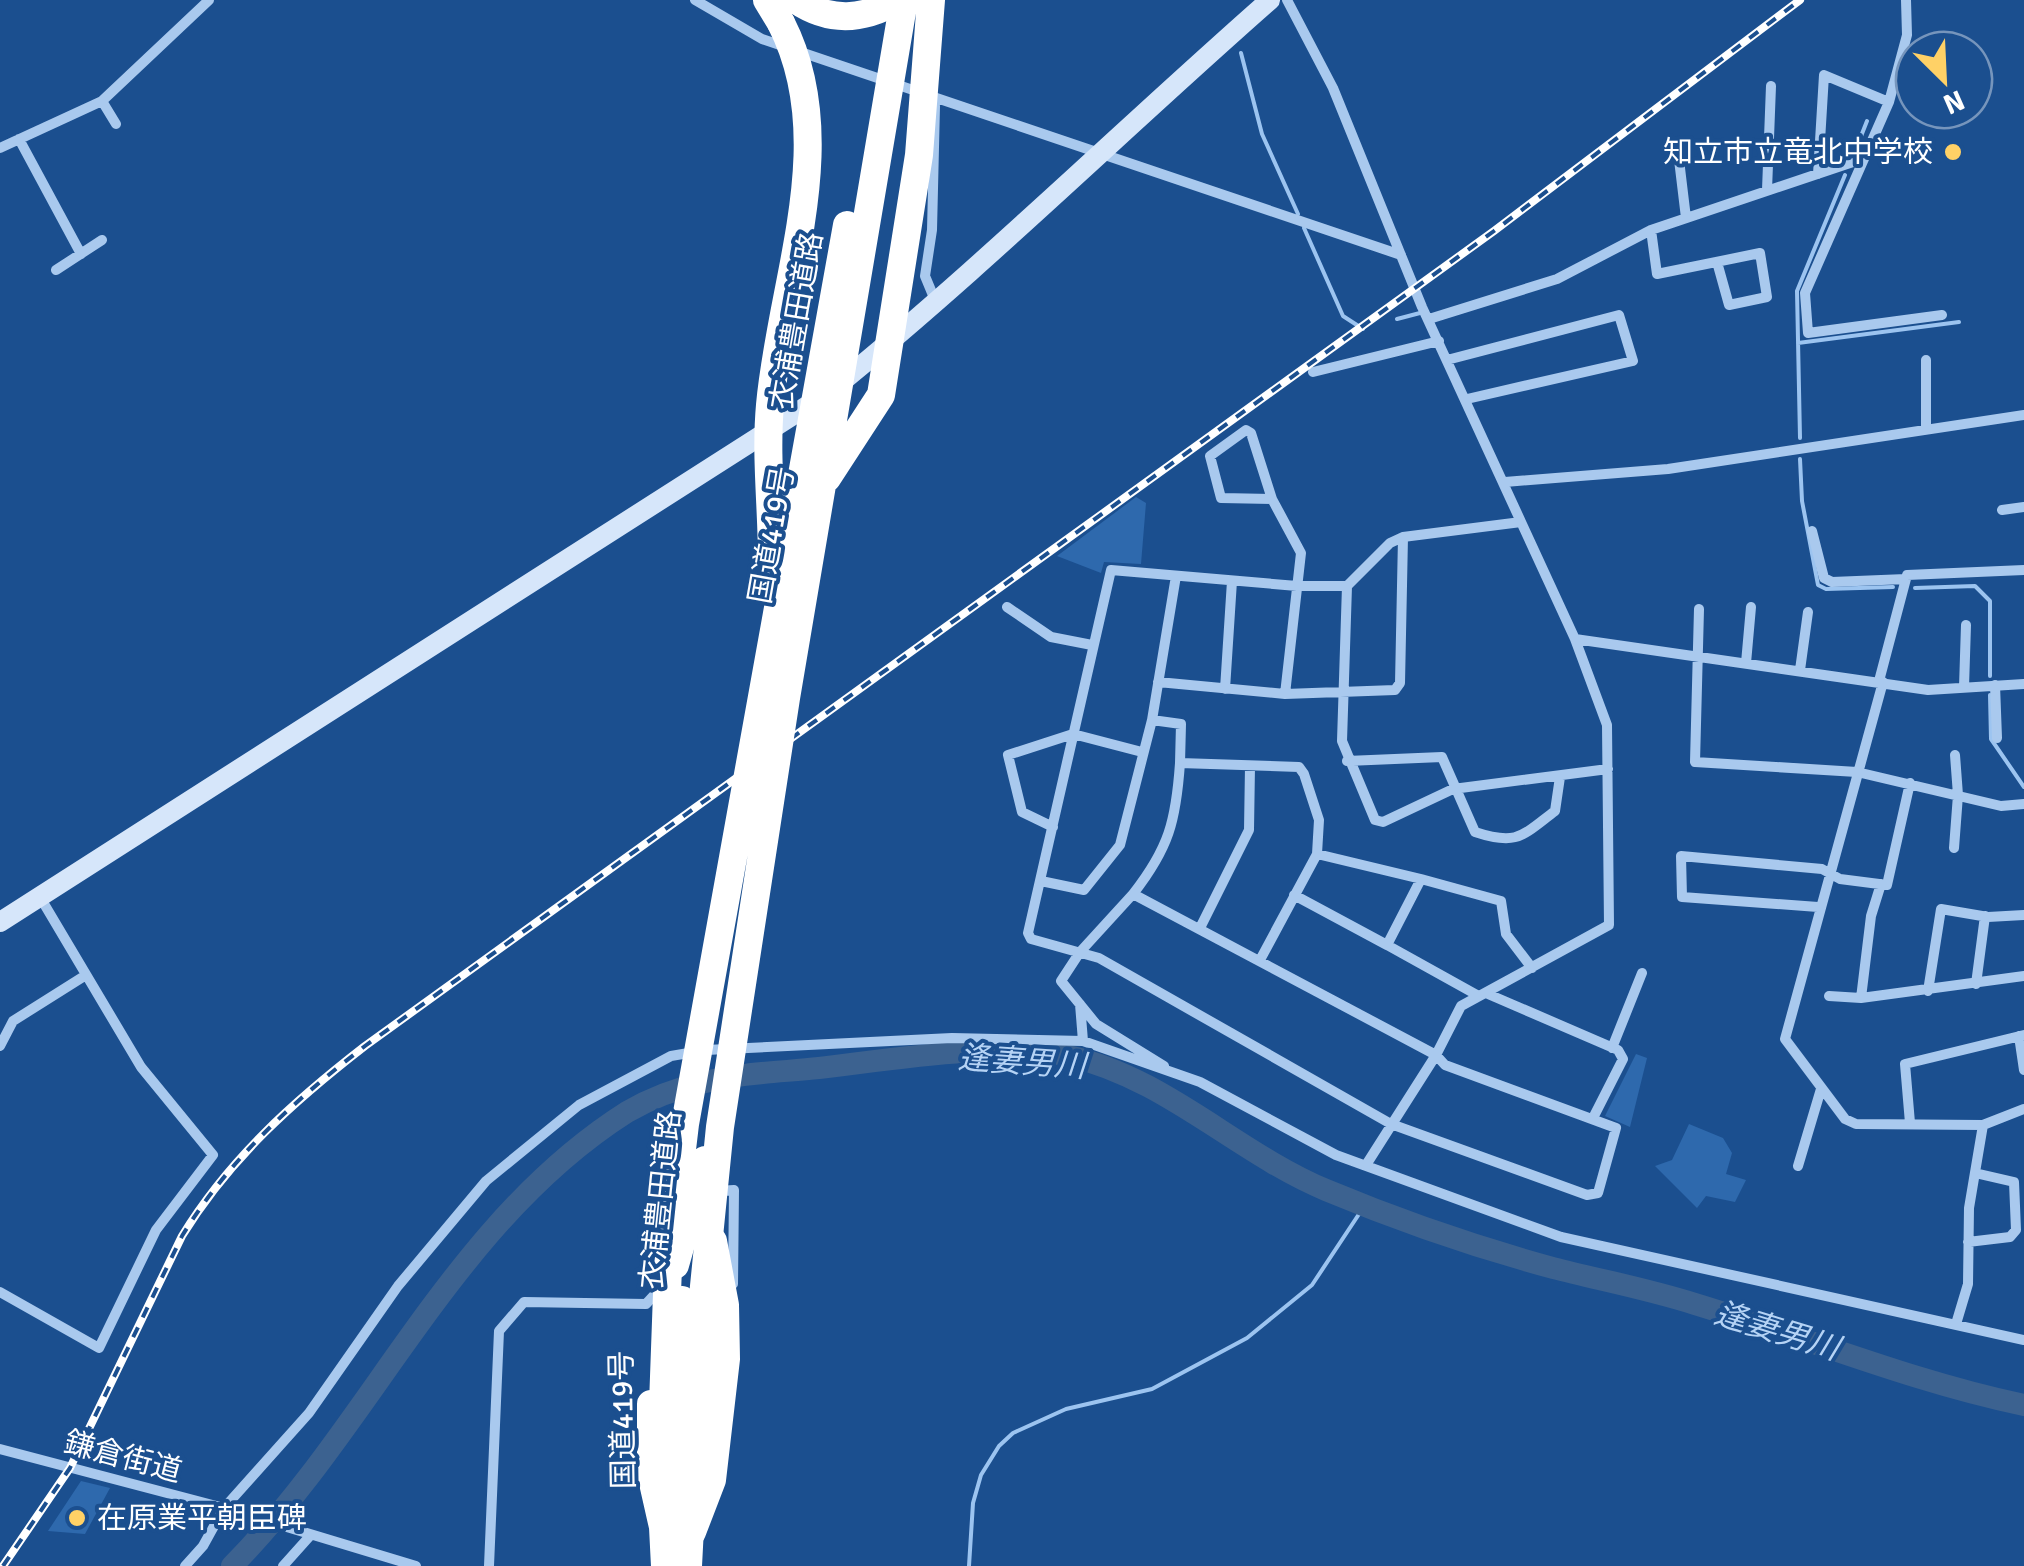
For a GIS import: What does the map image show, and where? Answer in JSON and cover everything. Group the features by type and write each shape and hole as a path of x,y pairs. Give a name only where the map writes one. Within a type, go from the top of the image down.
{"highway":[{"name":"衣浦豊田道路","path":"687,1566 701,1316 772,654 884,0"},
{"name":"衣浦豊田道路","path":"663,1527 662,1432 672,1218 694,1068 749,851 823,484 901,0"},
{"path":"782,8 857,17 901,0"},
{"name":"衣浦豊田道路","path":"823,484 882,394 920,155 931,0"},
{"name":"衣浦豊田道路","path":"772,654 770,403 808,164 804,90 782,8"},
{"name":"国道419号","path":"778,688 829,392"},
{"name":"衣浦豊田道路","path":"694,1523 758,924 749,851"},
{"name":"衣浦豊田道路","path":"668,1566 682,1300 749,851"},
{"name":"国道419号","path":"668,1566 651,1474 652,1345 705,1160 749,851"},
{"name":"国道419号","path":"687,1566 694,1523 712,1480 726,1359 725,1305 705,1160"}],"street":[{"path":"0,148 102,101 209,0"},
{"path":"695,0 762,39 1401,255"},
{"path":"936,304 925,286 925,276 932,230 942,0"},
{"path":"0,922 829,392 936,304 1096,152 1270,0"},
{"path":"1288,0 1333,88 1429,319 1575,639 1606,725 1609,925 1461,1006 1436,1055 1366,1165"},
{"path":"1906,0 1907,36 1888,102 1805,293 1808,333 1942,315"},
{"path":"1818,174 1824,75 1888,102"},
{"path":"1768,190 1771,86"},
{"path":"102,101 116,124"},
{"path":"19,139 80,254"},
{"path":"1677,144 1686,218"},
{"path":"1429,319 1557,279 1651,230 1862,159"},
{"path":"1651,230 1657,274 1760,253 1767,297 1730,306 1718,262"},
{"path":"56,270 102,240"},
{"path":"1448,360 1619,315 1632,362 1467,399"},
{"path":"1312,372 1439,341"},
{"path":"1926,360 1926,430"},
{"path":"1505,482 1668,470 2024,416"},
{"path":"1272,499 1221,498 1210,456 1246,430 1251,433 1272,499 1300,553 1284,694"},
{"path":"2002,510 2024,507"},
{"path":"1521,522 1403,537 1390,543 1347,586 1342,692 1342,742 1347,761 1375,820 1382,822 1453,789 1608,769"},
{"path":"1812,531 1821,570 1832,582 2024,570"},
{"path":"1158,682 1284,694 1395,690 1400,683 1403,537"},
{"path":"1133,894 1436,1055 1445,1065 1616,1128 1598,1192 1587,1195 1391,1124 1099,958 1032,939 1028,933 1111,570 1296,586 1347,586"},
{"path":"1041,881 1084,890 1120,845 1152,720 1176,576"},
{"path":"1906,579 1785,1039 1845,1119 1856,1124 1982,1125 2024,1108"},
{"path":"1225,689 1232,580"},
{"path":"1007,607 1050,638 1092,645"},
{"path":"1699,608 1695,762 1857,772 2002,806 2024,804"},
{"path":"1746,663 1751,608"},
{"path":"1800,670 1808,612"},
{"path":"1964,687 1966,625"},
{"path":"1575,639 1928,690 2024,684"},
{"path":"1995,685 1996,738"},
{"path":"1152,720 1182,724 1177,804 1162,857 1060,981 1096,1024 1142,1048 1170,1070"},
{"path":"1053,826 1022,812 1008,755 1074,734 1142,752"},
{"path":"1954,848 1958,796 1955,755"},
{"path":"1347,761 1442,757 1448,763 1453,789 1475,832 1504,842 1518,839 1555,811 1560,777"},
{"path":"1180,762 1299,768 1304,774 1319,820 1317,854 1260,960"},
{"path":"1200,928 1249,830 1250,766"},
{"path":"1818,908 1682,896 1682,856 1822,870 1830,876 1888,884 1910,783"},
{"path":"1317,854 1501,901 1506,934 1532,968"},
{"path":"1387,944 1422,878"},
{"path":"1861,998 1871,916 1881,884"},
{"path":"1294,895 1483,995 1612,1048 1624,1059 1593,1118"},
{"path":"0,1292 100,1348 156,1230 213,1155 142,1067 40,897"},
{"path":"1928,991 1940,909 1985,916 2024,915"},
{"path":"1976,984 1985,916"},
{"path":"1612,1048 1642,973"},
{"path":"0,1046 14,1021 86,975"},
{"path":"1829,996 1861,998 2024,976"},
{"path":"1080,1004 1082,1041"},
{"path":"1910,1123 1905,1064 2021,1035 2024,1070"},
{"path":"184,1566 310,1412 398,1286 486,1181 578,1105 670,1056 706,1050 952,1038 1082,1041 1170,1070 1336,1155 1561,1236 2024,1340"},
{"path":"1798,1166 1821,1089"},
{"path":"1956,1324 1968,1284 1968,1242 1982,1125"},
{"path":"1968,1242 2010,1237 2016,1230 2014,1182 1975,1173"},
{"path":"718,1190 734,1190 737,1305"},
{"path":"489,1566 499,1331 524,1302 646,1304 654,1299 669,1191 689,1191"},
{"name":"鎌倉街道","path":"0,1449 229,1510 307,1536"},
{"path":"283,1566 307,1536 416,1566"}],"shaded area":[{"path":"1136,497 1146,503 1141,564 1104,562 1101,573 1057,556"},
{"path":"1636,1054 1647,1058 1630,1127 1605,1116"},
{"path":"1689,1124 1723,1138 1732,1153 1726,1174 1746,1180 1735,1202 1706,1196 1697,1208 1655,1166 1672,1160"},
{"path":"81,1481 110,1488 85,1534 48,1531"}],"waterway":[{"path":"1241,53 1262,134 1298,214"},
{"path":"1854,154 1867,121"},
{"path":"1800,438 1797,291 1845,175"},
{"path":"1304,228 1343,316 1363,329"},
{"path":"1397,319 1420,313"},
{"path":"1798,343 1959,322"},
{"path":"1800,459 1802,501 1818,585 1826,589 1893,587"},
{"path":"1915,588 1975,586 1990,601 1990,676"},
{"path":"1990,695 1991,739 2024,787"},
{"name":"逢妻男川","path":"232,1566 282,1510 462,1267 511,1210 566,1158 627,1112 665,1094 719,1079 944,1053 1041,1052 1103,1066 1169,1098 1293,1174 1410,1223 1524,1260 1695,1304 1941,1384 2024,1405"},
{"path":"969,1566 973,1503 981,1475 999,1446 1013,1433 1066,1409 1152,1389 1247,1338 1312,1285 1365,1205"}],"railway":[{"path":"3,1566 70,1468 182,1236 200,1208 264,1133 313,1088 365,1046 1494,231 1800,0"}],"place":[{"name":"知立市立竜北中学校","path":"1953,152"},
{"name":"在原業平朝臣碑","path":"77,1518"}]}
